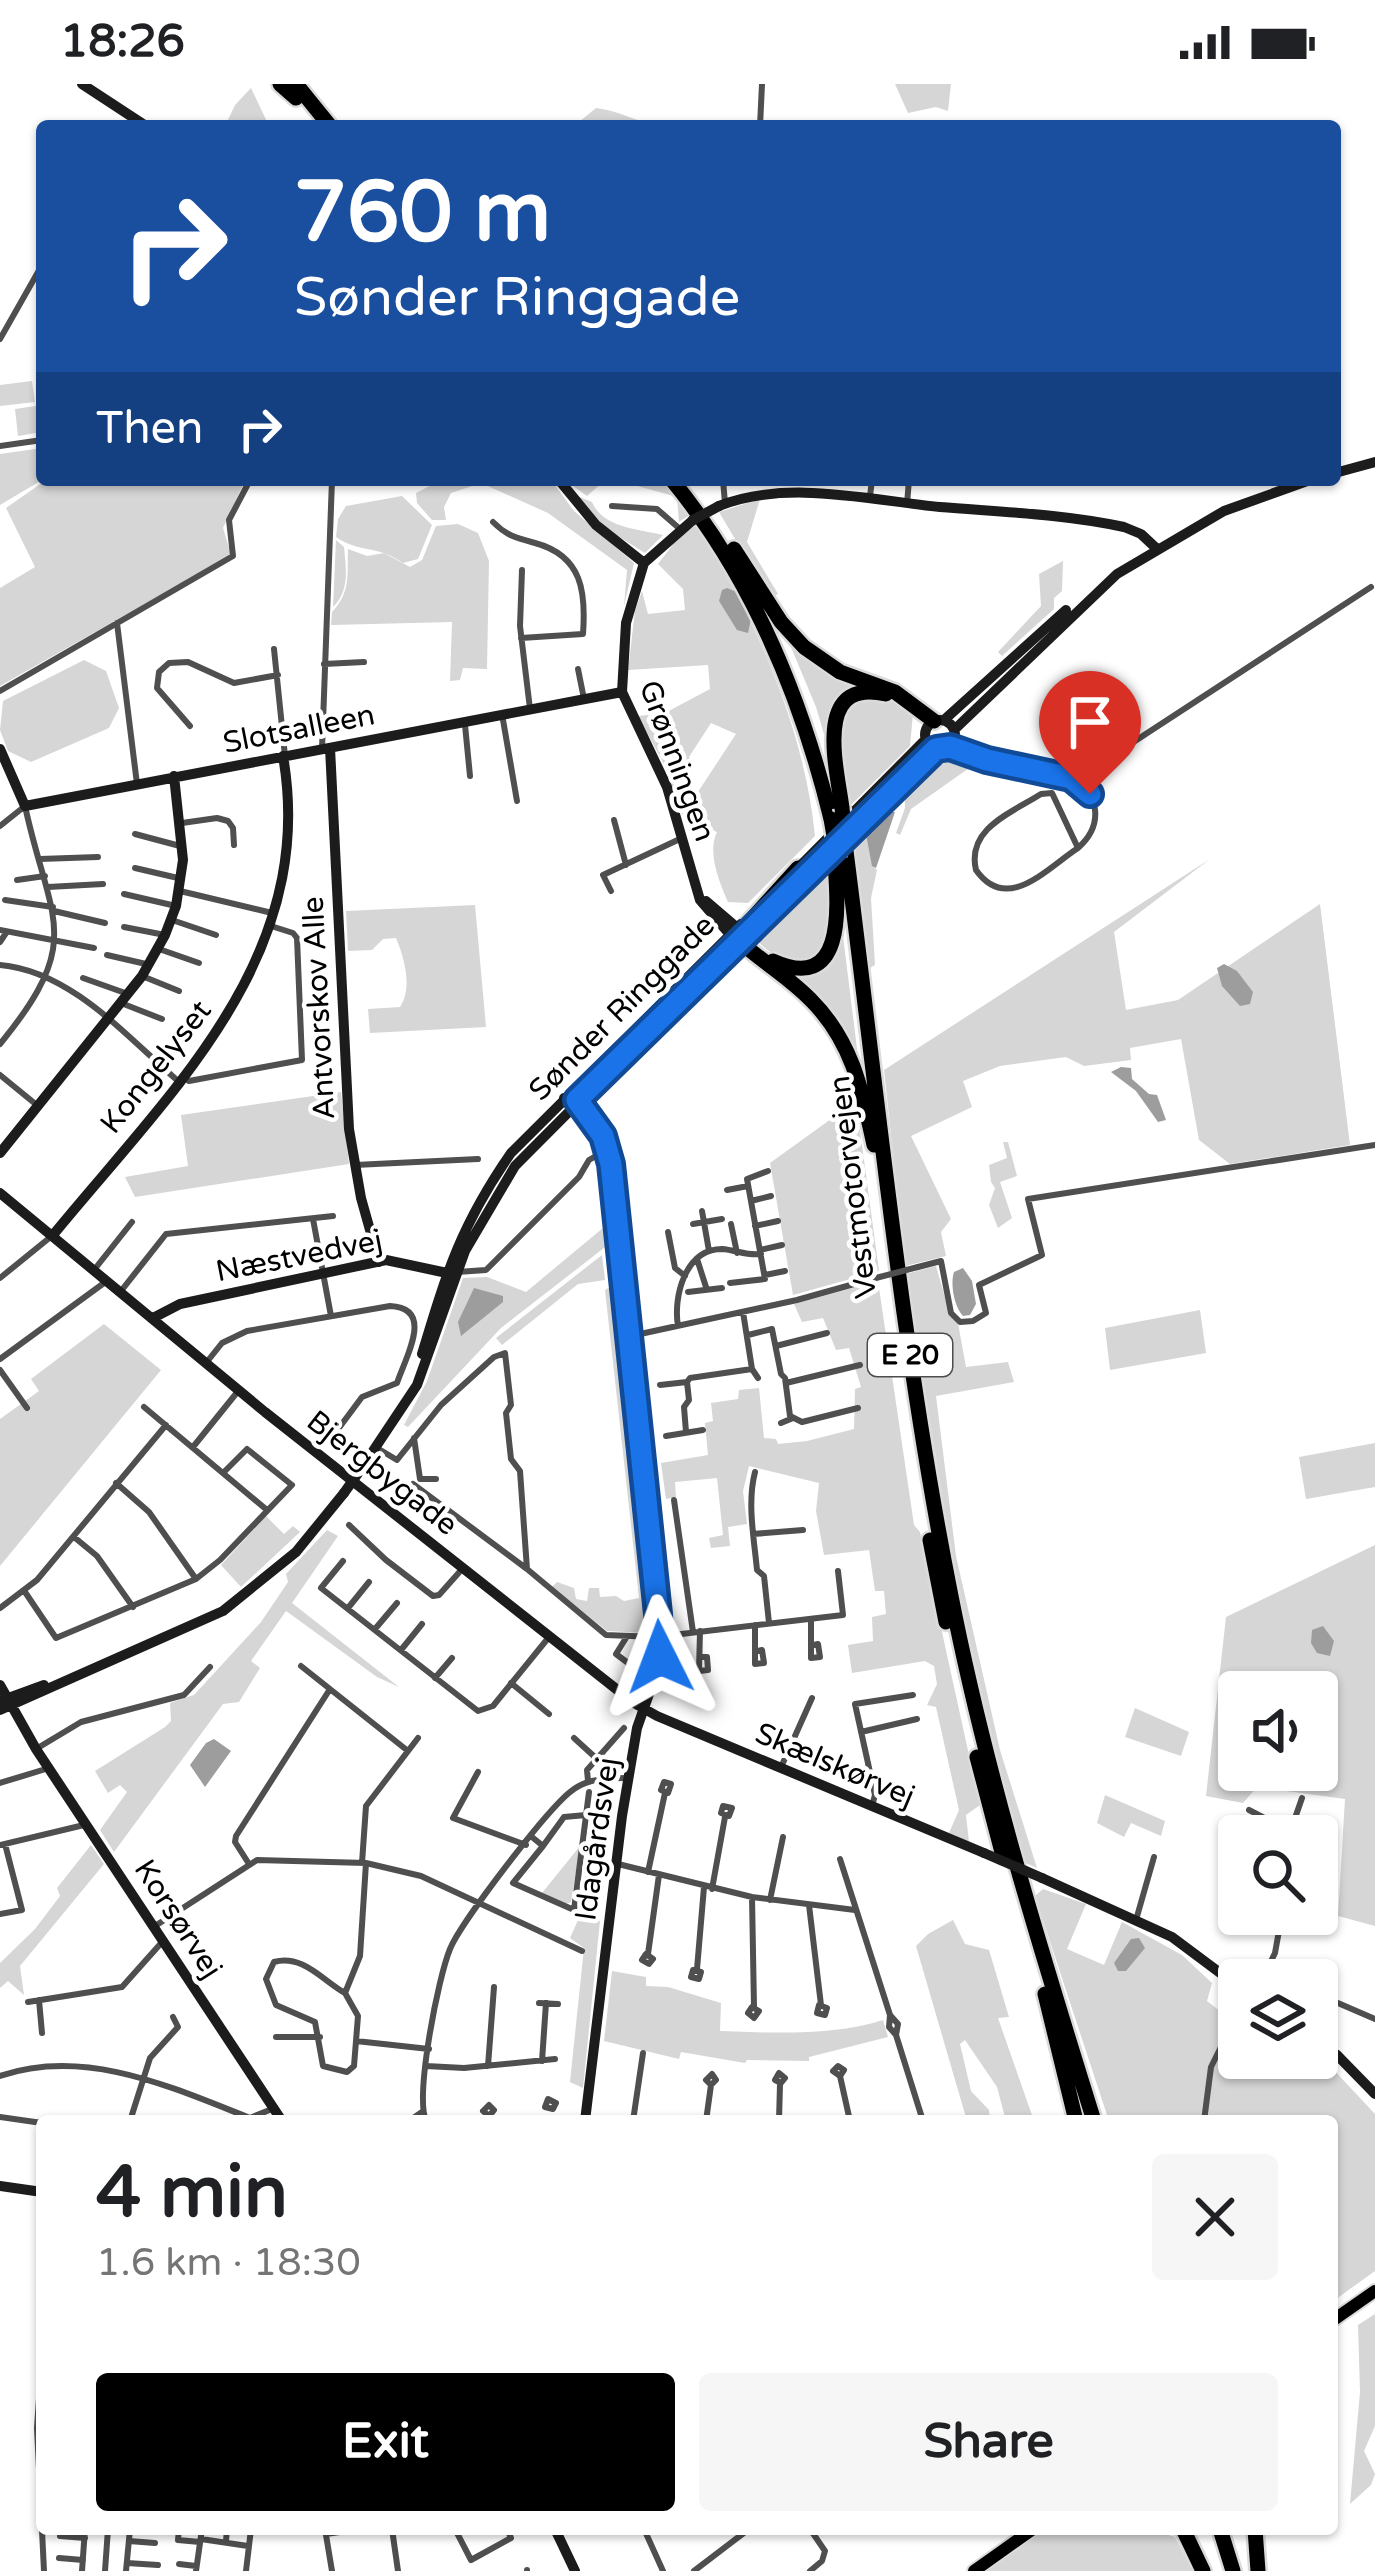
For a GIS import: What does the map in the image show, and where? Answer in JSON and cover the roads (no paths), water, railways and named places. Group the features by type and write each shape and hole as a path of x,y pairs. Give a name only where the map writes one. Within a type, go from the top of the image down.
{"highway":[{"path":"289,88 315,120"},
{"path":"289,88 324,120"},
{"name":"Vestmotorvejen","path":"676,486 728,559 766,628 836,815"},
{"name":"Vestmotorvejen","path":"690,486 734,549 794,668 823,749 836,815 905,1395 940,1595 987,1801 1078,2115"},
{"path":"734,549 768,603 804,647 840,672 895,692 933,727"},
{"path":"836,815 832,736 844,704 860,693 885,694 933,727"},
{"path":"738,935 778,964 794,968 815,964 831,948 841,855"},
{"name":"Vestmotorvejen","path":"841,855 915,1397 973,1699 1029,1912 1096,2115"},
{"path":"738,935 798,868"},
{"path":"738,935 809,997 843,1040 857,1071 876,1154"},
{"path":"1186,2535 1203,2571"},
{"path":"1212,2535 1223,2571"},
{"path":"1222,2535 1233,2571"},
{"path":"1255,2535 1258,2571"}],"main road":[{"path":"1338,2308 1375,2282"},
{"path":"1338,2317 1375,2291"},
{"path":"974,2571 1025,2535"}],"street":[{"path":"82,84 128,120"},
{"path":"760,120 762,84"},
{"path":"0,339 36,276"},
{"path":"0,446 36,441"},
{"path":"1341,471 1374,462"},
{"path":"0,692 233,556 230,520 247,486"},
{"path":"326,748 332,486"},
{"path":"564,486 596,525 644,563 680,529 722,505 794,487 870,500 1107,524 1133,530 1156,548"},
{"path":"722,505 723,486"},
{"path":"870,500 871,486"},
{"path":"907,504 908,486"},
{"path":"798,868 933,727 1045,627 1156,548 1224,511 1293,486"},
{"path":"612,506 657,508 680,529"},
{"path":"493,522 509,537 540,544 560,556 585,589 583,634 521,638"},
{"name":"Grønningen","path":"644,563 626,622 622,692 658,765 704,909 738,935"},
{"path":"522,570 521,638 530,709"},
{"path":"933,727 936,749 953,738 1100,587"},
{"path":"1079,782 1371,587"},
{"path":"117,623 137,784"},
{"path":"274,650 284,756"},
{"path":"190,726 157,688 159,672 169,663 188,662 234,683 278,675"},
{"path":"325,664 364,662"},
{"path":"578,669 584,699"},
{"name":"Slotsalleen","path":"25,806 622,692"},
{"path":"502,714 517,801"},
{"path":"464,721 470,776"},
{"path":"933,727 974,754 1079,782 1090,794 1096,812 1090,836 1078,848 1010,891 992,887 974,861 983,831 1047,793 1060,802 1078,848"},
{"name":"Antvorskov Alle","path":"326,748 355,1165 379,1262"},
{"path":"0,749 25,806 54,909 55,939 46,977 31,1007 0,1044"},
{"name":"Sønder Ringgade","path":"572,1100 634,1029 936,749"},
{"name":"Kongelyset","path":"52,1235 242,995 273,920 288,836 284,756"},
{"path":"0,1153 125,999 159,949 174,913 184,846 174,776"},
{"path":"0,826 25,806"},
{"path":"614,820 626,865"},
{"path":"182,823 228,821 234,845"},
{"path":"135,834 184,846"},
{"path":"611,890 603,875 682,838"},
{"path":"40,860 98,856"},
{"path":"0,965 46,977 189,1081 302,1060 297,938 293,933 273,920 134,868"},
{"path":"17,880 45,876"},
{"path":"48,886 104,884"},
{"path":"124,894 215,935"},
{"path":"5,900 105,923"},
{"path":"124,927 165,935"},
{"path":"0,942 3,931 94,947"},
{"name":"Sønder Ringgade","path":"5,1702 203,1622 244,1597 296,1552 394,1423 425,1365 451,1272 488,1186 511,1153 677,1001 738,935"},
{"path":"159,949 199,963"},
{"path":"107,955 179,991"},
{"path":"83,978 162,1019"},
{"path":"0,1076 38,1106"},
{"name":"Idagårdsvej","path":"572,1100 601,1154 614,1209"},
{"name":"Idagårdsvej","path":"572,1100 597,1125 608,1150 660,1636 657,1671 643,1709 629,1778 586,2115"},
{"path":"627,1336 743,1312 941,1261 952,1313 961,1322 973,1321 986,1313 979,1285 1042,1255 1028,1199 1375,1145"},
{"path":"451,1272 486,1270 579,1177 589,1160 601,1154"},
{"path":"355,1165 478,1159"},
{"path":"688,1292 765,1279 748,1176 768,1171"},
{"path":"727,1190 748,1186"},
{"name":"Bjergbygade","path":"0,1193 238,1390 643,1709"},
{"path":"751,1201 771,1196"},
{"path":"702,1210 710,1251"},
{"path":"121,1291 166,1234 333,1216"},
{"path":"314,1218 331,1316"},
{"path":"693,1224 722,1219"},
{"path":"755,1226 778,1221"},
{"path":"94,1270 132,1222"},
{"path":"730,1224 737,1252"},
{"path":"668,1232 675,1268 685,1276"},
{"path":"0,1278 52,1235"},
{"path":"678,1326 677,1306 685,1276 697,1259 710,1251 760,1252 782,1246"},
{"path":"697,1259 706,1287"},
{"name":"Næstvedvej","path":"153,1318 180,1304 379,1262 451,1272"},
{"path":"764,1275 785,1271"},
{"path":"0,1359 107,1281"},
{"path":"206,1363 222,1343 244,1332 393,1306 409,1309 417,1323 397,1383 362,1397 331,1440"},
{"path":"743,1312 752,1369 758,1378"},
{"path":"748,1335 772,1330 793,1418 802,1422 858,1408"},
{"path":"776,1346 827,1333"},
{"path":"376,1448 396,1461 441,1405 494,1357 505,1353 511,1405 506,1413 511,1460 520,1471 527,1569"},
{"path":"786,1383 860,1364"},
{"path":"660,1385 752,1369"},
{"path":"0,1370 27,1408"},
{"path":"686,1432 687,1382"},
{"path":"193,1448 238,1390"},
{"path":"144,1407 267,1510"},
{"path":"781,1423 793,1418"},
{"path":"0,1608 25,1592 166,1425"},
{"path":"666,1436 703,1430"},
{"path":"414,1438 420,1479 436,1479"},
{"path":"25,1592 56,1638 196,1579 292,1485 247,1448 223,1473"},
{"path":"755,1472 750,1492 753,1534 769,1623"},
{"path":"116,1484 149,1512 196,1579"},
{"path":"413,1484 527,1569 600,1632 626,1638 843,1615 838,1571"},
{"path":"674,1500 702,1657"},
{"path":"349,1525 430,1595 439,1595 463,1568"},
{"path":"753,1534 803,1530"},
{"path":"73,1536 97,1556 133,1607"},
{"path":"343,1561 321,1588 481,1711 493,1706 549,1637"},
{"path":"348,1608 369,1582"},
{"path":"375,1629 397,1603"},
{"path":"811,1619 814,1645"},
{"path":"401,1650 422,1624"},
{"path":"755,1625 758,1651"},
{"path":"626,1638 616,1654 628,1663"},
{"path":"435,1678 452,1658"},
{"name":"Sønder Ringgade","path":"5,1702 109,1661"},
{"path":"301,1666 408,1750"},
{"path":"35,1746 81,1722 184,1695 210,1667"},
{"path":"511,1683 549,1714"},
{"path":"249,1864 236,1836 330,1690"},
{"path":"872,1807 875,1795 855,1704 914,1695"},
{"path":"780,1769 812,1698"},
{"name":"Korsørvej","path":"5,1702 278,2115"},
{"name":"Skælskørvej","path":"643,1709 1087,1897 1172,1937 1218,1971"},
{"path":"861,1732 917,1719"},
{"path":"588,1781 587,1771 624,1729"},
{"path":"345,1993 360,1956 366,1806 418,1738"},
{"path":"574,1738 597,1760"},
{"path":"0,1783 49,1768"},
{"path":"478,1772 453,1818 543,1846"},
{"path":"424,2115 426,2066 450,1948 566,1796 588,1781 629,1778"},
{"path":"586,1816 568,1815 513,1883 574,1910 586,1816 589,1792"},
{"path":"648,1872 664,1793"},
{"path":"1296,1815 1302,1798"},
{"path":"1249,1810 1258,1815"},
{"path":"697,1969 708,1888 725,1817"},
{"path":"0,1914 22,1910 3,1844 86,1824"},
{"path":"770,1900 783,1837"},
{"path":"1136,1920 1154,1857"},
{"path":"154,1927 249,1864 268,1858 364,1863 421,1876 582,1951"},
{"path":"840,1859 890,2015 889,2026 921,2115"},
{"path":"616,1864 752,1897 855,1910"},
{"path":"648,1954 658,1875"},
{"path":"752,1897 754,2007"},
{"path":"809,1905 821,2005"},
{"path":"28,2002 122,1988 164,1941"},
{"path":"282,1959 297,1963 345,1993 357,2012 354,2066 347,2072 323,2066 315,2022 284,2011 270,1999 266,1979 271,1966 282,1959"},
{"path":"488,2066 494,1987"},
{"path":"39,2000 42,2033"},
{"path":"542,2061 542,2003 558,2004"},
{"path":"1338,2003 1375,2019"},
{"path":"132,2115 156,2048 178,2027 173,2017"},
{"path":"276,2037 320,2037"},
{"path":"356,2041 429,2049"},
{"path":"634,2115 643,2053"},
{"path":"1205,2115 1211,2067 1218,2053"},
{"path":"1338,2056 1375,2094"},
{"path":"426,2066 555,2059"},
{"path":"0,2076 64,2064 142,2079 244,2115"},
{"path":"840,2076 849,2115"},
{"path":"779,2115 780,2084"},
{"path":"707,2115 711,2085"},
{"path":"262,2115 273,2108"},
{"path":"549,2110 549,2115"},
{"path":"0,2117 36,2122"},
{"path":"0,2186 36,2191"},
{"path":"42,2535 44,2571"},
{"path":"60,2536 68,2535"},
{"path":"82,2571 85,2535"},
{"path":"105,2571 108,2535"},
{"path":"129,2535 126,2567 158,2565"},
{"path":"178,2535 178,2540 248,2546"},
{"path":"179,2564 196,2569 202,2535"},
{"path":"226,2535 226,2541"},
{"path":"246,2571 250,2535"},
{"path":"326,2535 332,2571"},
{"path":"393,2535 398,2571"},
{"path":"458,2535 470,2561 510,2535"},
{"path":"558,2535 575,2571"},
{"path":"647,2535 663,2571"},
{"path":"694,2571 741,2535"},
{"path":"810,2571 825,2551 814,2535"},
{"path":"128,2541 155,2543"},
{"path":"59,2558 83,2560"}]}
